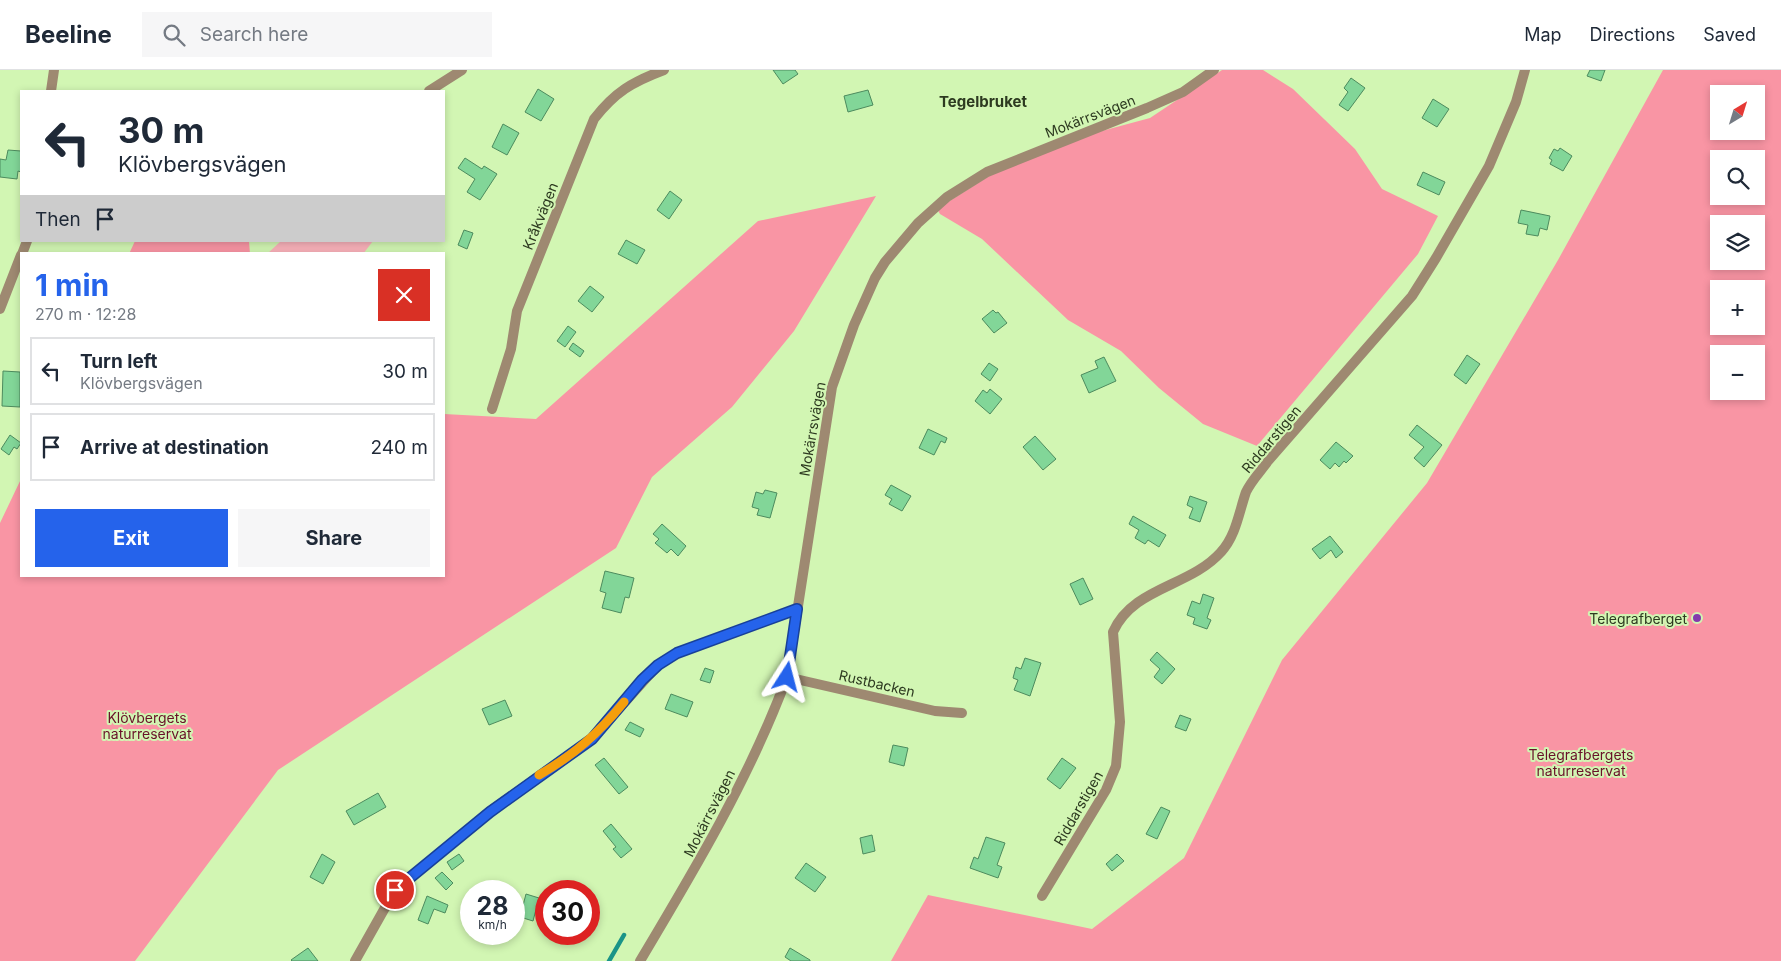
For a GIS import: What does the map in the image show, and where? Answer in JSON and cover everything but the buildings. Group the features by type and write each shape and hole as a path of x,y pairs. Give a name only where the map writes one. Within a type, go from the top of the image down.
{"street":[{"path":"51,90 54,70"},
{"path":"431,90 462,70"},
{"name":"Kråkvägen","path":"492,409 511,349 520,303 594,119 609,99 647,77 664,70"},
{"name":"Mokärrsvägen","path":"640,961 702,858 772,718 787,677 832,387 854,325 875,278 885,262 918,223 947,198 987,172 1148,108 1183,92 1214,70"},
{"name":"Riddarstigen","path":"1042,896 1106,790 1116,766 1120,722 1113,632 1118,620 1127,609 1197,572 1222,551 1233,532 1247,490 1268,461 1412,296 1489,166 1516,102 1525,70"},
{"path":"0,309 20,260"},
{"path":"356,961 395,890 490,812 592,739 642,680 658,665 677,653 797,609"},
{"name":"Rustbacken","path":"787,677 935,711 962,713"}],"shaded area":[{"path":"280,242 372,242 365,252 269,252"}],"green space":[{"path":"1222,70 1263,70 1293,89 1355,149 1382,189 1438,216 1418,254 1257,446 1203,424 1159,388 1121,351 1068,320 982,239 940,214 937,209 989,176 1072,139 1150,118"},
{"name":"Telegrafbergets naturreservat","path":"1663,70 1781,70 1781,961 891,961 928,895 1092,929 1184,858 1282,660 1427,483 1558,260"},
{"name":"Klövbergets naturreservat","path":"876,196 794,331 732,407 652,477 616,548 278,770 135,961 0,961 0,523 20,481 20,577 445,577 445,414 536,419 758,221"},
{"path":"135,242 249,242 250,252 130,252"}],"waterway":[{"path":"609,961 624,935"}],"slow traffic":[{"path":"539,775 569,757 592,739 624,702"}],"place":[{"name":"Telegrafberget","path":"1697,618"}],"district":[{"name":"Tegelbruket","path":"983,101"}],"route":[{"path":"395,890 490,812 592,739 642,680 658,665 677,653 797,609 787,677"}]}
